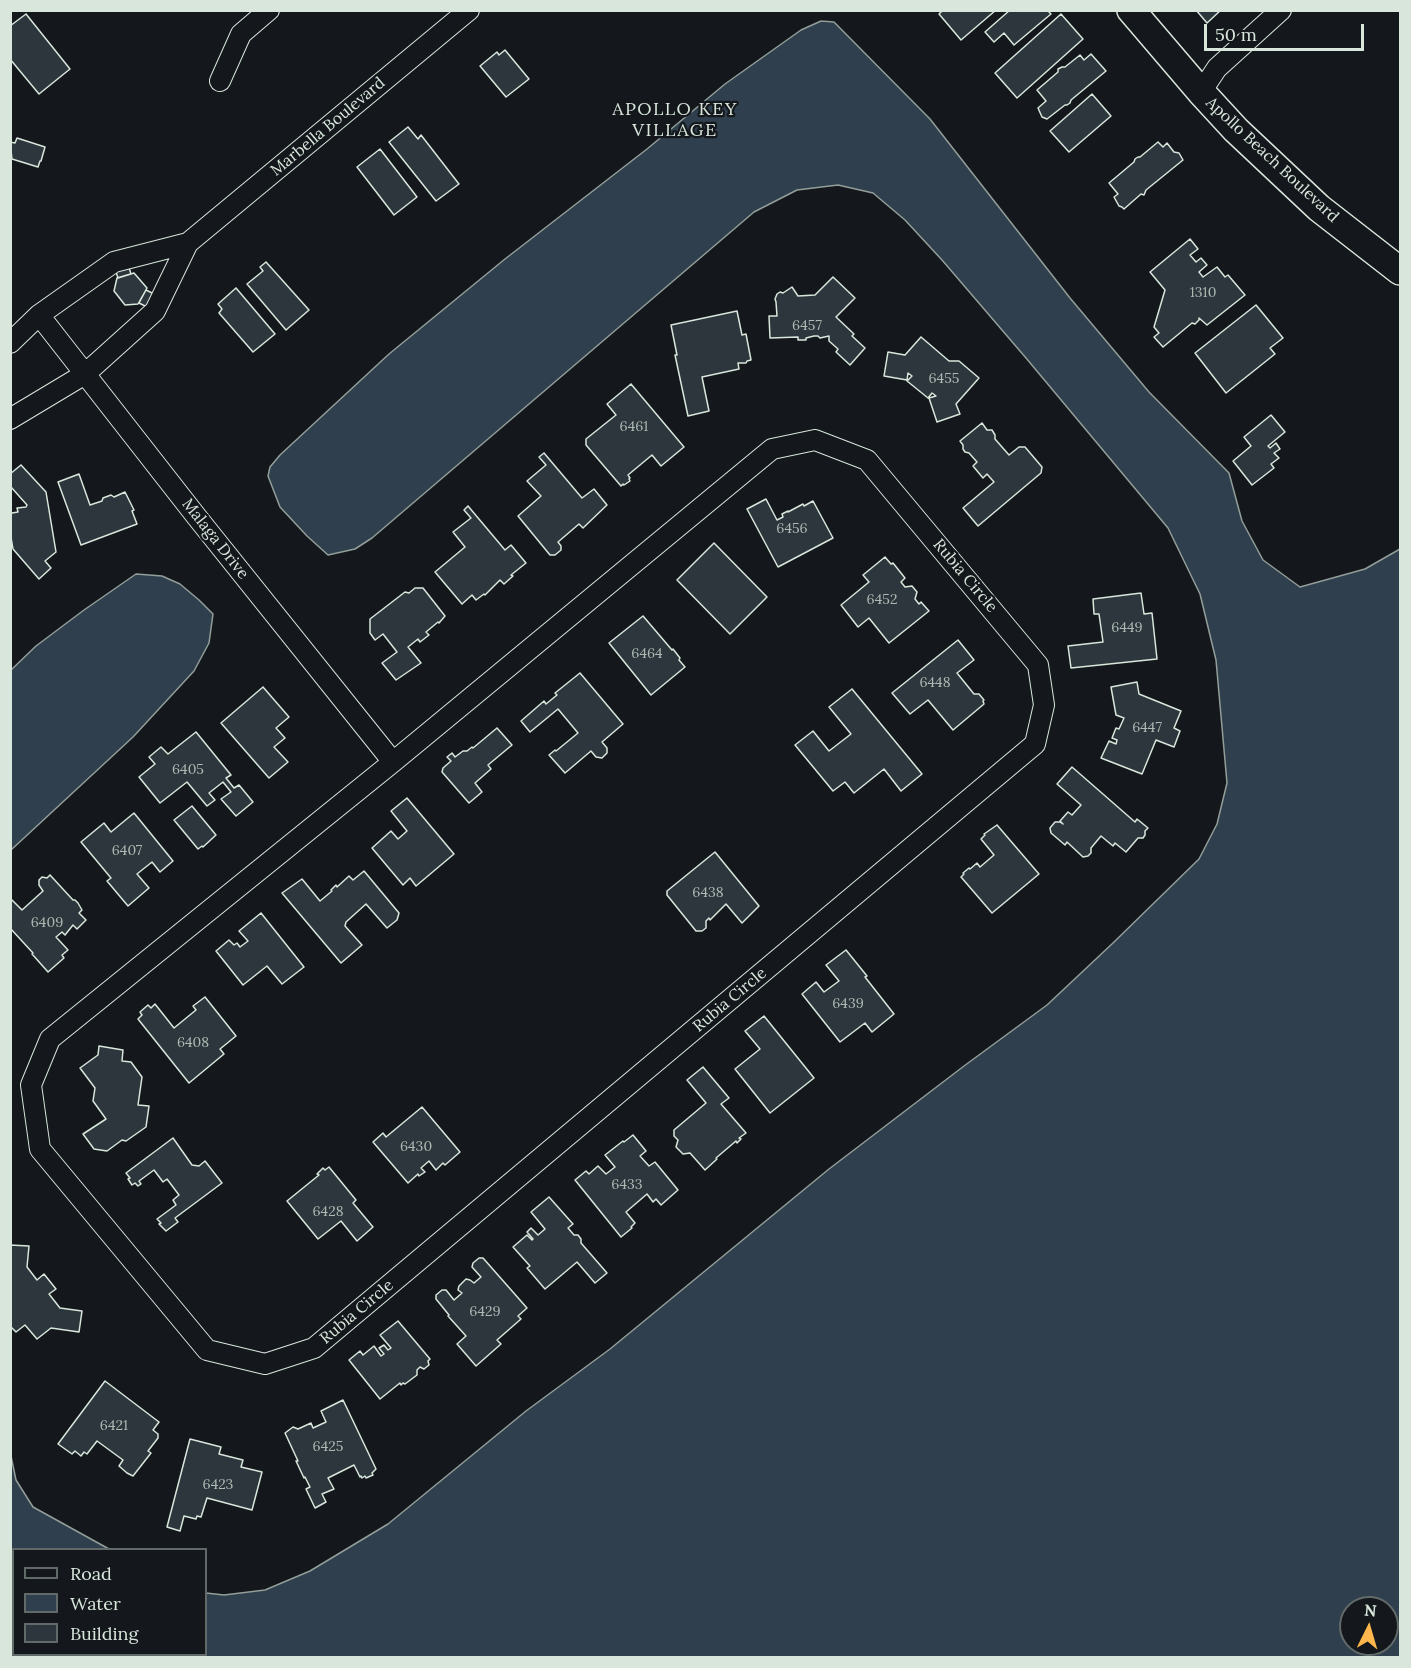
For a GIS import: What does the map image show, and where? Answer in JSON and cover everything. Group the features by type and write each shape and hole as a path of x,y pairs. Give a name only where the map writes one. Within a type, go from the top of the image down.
{"main road":[{"name":"Apollo Beach Boulevard","path":"1131,10 1236,130 1319,208 1401,271"}],"street":[{"path":"220,81 242,34 269,10"},
{"name":"Marbella Boulevard","path":"10,419 85,374 154,311 188,243 469,10"},
{"path":"1201,92 1217,68 1281,10"},
{"name":"Marbella Boulevard","path":"10,343 39,315 114,262 188,243"},
{"name":"Malaga Drive","path":"39,315 393,762"},
{"name":"Rubia Circle","path":"815,440 867,460 1038,665 1044,705 1035,744 314,1348 266,1364 207,1350 40,1149 31,1085 50,1039 393,762 772,449 815,440"}],"water":[{"path":"821,21 834,22 930,119 1070,298 1149,392 1229,473 1242,521 1263,560 1300,587 1365,569 1400,549 1400,1657 11,1657 11,1456 16,1480 33,1507 107,1548 12,1548 12,1656 207,1656 207,1593 224,1595 265,1590 310,1571 388,1524 526,1411 610,1349 829,1169 1047,1005 1199,859 1217,824 1227,783 1216,660 1200,594 1168,528 942,260 905,220 873,193 838,185 797,190 754,212 372,538 355,549 328,555 280,507 268,476 270,467 280,455 389,354 505,259 647,149 725,84 801,30"},
{"path":"136,574 162,576 180,584 199,600 213,614 209,643 194,671 133,737 11,850 11,670 36,646"}],"building":[{"path":"943,10 996,10 961,40 939,14"},
{"path":"1010,10 1047,10 1051,14 1014,45 1004,33 994,42 985,32"},
{"path":"1196,10 1221,10 1207,23"},
{"path":"26,14 70,69 39,94 10,59 10,26"},
{"path":"1061,14 1083,39 1017,98 995,73"},
{"path":"505,50 529,79 506,97 480,66 497,52 499,55"},
{"path":"1091,54 1106,71 1070,103 1047,119 1042,117 1038,108 1046,101 1037,90 1058,72 1058,69 1065,67 1080,55 1084,60"},
{"path":"1092,94 1111,116 1069,152 1050,131"},
{"path":"408,127 418,139 421,135 459,184 436,201 389,142"},
{"path":"17,138 45,147 38,167 12,159 10,142 15,143"},
{"path":"1158,142 1163,147 1167,143 1174,152 1179,153 1183,160 1146,190 1144,195 1141,194 1124,209 1119,206 1114,197 1118,194 1109,183"},
{"path":"380,149 417,197 394,215 357,167"},
{"path":"1190,239 1198,249 1190,255 1196,262 1201,258 1207,265 1199,272 1203,277 1217,267 1225,277 1228,275 1245,295 1207,325 1199,318 1195,324 1192,323 1163,347 1154,337 1159,333 1154,327 1165,290 1150,272"},
{"path":"127,261 131,274 118,278 114,266"},
{"path":"266,262 309,310 286,330 247,284 263,271 260,267"},
{"path":"134,273 147,288 138,304 125,305 114,291 117,278"},
{"path":"833,277 855,298 836,317 865,348 850,365 836,352 838,349 829,341 829,336 820,338 814,336 806,340 798,340 798,337 770,338 769,316 777,316 775,299 777,294 792,287 798,296 815,295"},
{"path":"236,288 275,334 253,352 219,313 222,309 218,304"},
{"path":"146,290 158,296 151,309 139,303"},
{"path":"1256,305 1283,338 1270,348 1275,354 1226,393 1195,353"},
{"path":"737,311 742,335 746,334 751,360 738,363 739,369 702,377 709,411 688,416 671,325"},
{"path":"921,337 949,361 959,361 979,378 956,404 960,414 937,422 929,398 936,396 932,393 928,398 907,381 912,376 908,373 907,380 884,376 888,352 905,355"},
{"path":"631,384 684,447 661,466 652,455 628,475 630,481 621,486 586,445 586,439 616,415 607,404"},
{"path":"1271,415 1285,432 1268,446 1270,448 1276,443 1280,449 1274,453 1279,458 1271,464 1274,468 1252,485 1233,461 1251,446 1244,437"},
{"path":"982,423 987,430 992,430 995,439 1009,455 1019,447 1025,447 1042,467 1041,473 978,526 963,508 994,482 987,474 983,478 973,466 977,462 965,452 960,441"},
{"path":"544,453 582,498 594,489 607,505 583,528 579,524 558,542 561,550 555,555 550,555 518,516 541,496 527,481 546,465 539,457"},
{"path":"21,465 46,492 56,552 45,561 51,568 39,579 13,549 10,531 10,515 18,512 17,508 27,505 11,487 10,474"},
{"path":"79,474 90,505 111,495 114,497 125,492 134,510 132,511 137,524 81,545 58,482"},
{"path":"766,499 777,520 783,517 782,514 813,501 833,538 778,567 747,509"},
{"path":"468,506 505,550 511,545 526,563 504,584 500,580 485,595 476,600 472,595 462,604 435,572 465,547 453,532 471,518 464,510"},
{"path":"714,543 767,597 730,634 677,580"},
{"path":"885,557 905,578 901,582 905,587 912,586 917,592 915,599 929,611 889,643 869,618 858,627 841,605 869,582 863,575"},
{"path":"415,588 423,588 445,616 426,632 429,635 420,642 418,639 408,647 421,663 396,680 382,663 397,652 383,634 375,640 370,633 370,619 405,592 409,593"},
{"path":"1141,593 1144,614 1152,613 1157,659 1071,668 1068,646 1103,642 1099,614 1094,614 1093,599"},
{"path":"643,616 673,649 685,667 651,695 609,643"},
{"path":"958,640 974,660 957,673 974,694 979,694 984,704 953,730 928,700 910,714 892,693"},
{"path":"580,673 623,724 602,742 607,748 607,753 602,758 596,757 591,751 565,773 549,755 578,733 558,709 530,732 521,721 544,701 546,704 557,695 555,693"},
{"path":"1137,682 1139,694 1181,711 1174,728 1180,731 1174,747 1156,740 1142,774 1101,758 1109,741 1116,744 1117,740 1112,738 1124,718 1116,715 1111,687"},
{"path":"263,687 289,717 276,728 285,738 274,747 288,762 269,778 221,723"},
{"path":"852,689 922,774 901,791 884,769 854,793 845,782 833,791 795,745 813,731 829,751 851,734 829,707"},
{"path":"497,728 512,745 488,765 491,769 475,783 482,792 469,803 442,772 451,761 447,757 452,753 455,757 473,748"},
{"path":"196,732 231,775 226,778 234,788 239,785 253,802 236,816 221,799 231,792 223,782 209,793 215,800 207,806 187,782 160,803 139,777 155,764 149,757 161,747 168,754"},
{"path":"1072,767 1135,822 1137,819 1148,828 1143,838 1138,838 1126,852 1115,843 1113,846 1101,836 1091,848 1091,853 1083,857 1067,842 1065,845 1051,833 1050,828 1055,822 1063,824 1060,821 1068,812 1072,815 1081,805 1057,784"},
{"path":"407,798 454,854 416,886 410,878 403,885 372,848 391,831 398,839 407,831 391,811"},
{"path":"192,806 216,835 198,849 174,820"},
{"path":"134,813 173,861 160,872 152,862 137,874 149,888 128,906 107,881 111,878 81,842 104,823 111,832"},
{"path":"997,825 1039,874 992,913 961,877 969,868 977,863 980,867 994,855 981,839"},
{"path":"715,852 759,906 742,923 726,904 710,920 709,918 706,921 706,928 696,931 667,895 667,891"},
{"path":"364,871 399,913 397,920 387,928 366,904 346,922 345,926 362,945 341,963 282,893 302,879 320,901 349,876 353,880"},
{"path":"50,875 78,903 82,910 79,913 86,920 77,929 73,925 65,935 62,932 56,937 68,950 62,955 64,958 48,972 10,928 10,902 12,900 22,910 43,891 39,880"},
{"path":"261,913 304,967 282,984 267,966 243,985 216,951 229,940 240,947 248,941 239,931"},
{"path":"846,950 894,1014 872,1032 865,1023 840,1042 802,994 816,982 824,992 839,981 826,965"},
{"path":"205,997 236,1036 220,1049 224,1054 189,1083 138,1019 142,1015 140,1012 148,1005 151,1008 155,1004 174,1028 196,1010 193,1006"},
{"path":"764,1016 814,1078 770,1113 735,1069 760,1049 745,1031"},
{"path":"99,1046 123,1050 122,1061 131,1062 142,1077 138,1105 149,1106 146,1127 107,1151 94,1149 83,1134 106,1119 93,1101 95,1088 80,1068 98,1055"},
{"path":"703,1067 729,1098 721,1104 746,1133 705,1170 690,1153 683,1154 676,1147 678,1140 674,1136 674,1130 706,1103 687,1080"},
{"path":"422,1107 460,1152 436,1170 429,1161 421,1168 425,1172 419,1176 418,1174 408,1183 373,1142 383,1133 386,1137"},
{"path":"633,1135 646,1151 640,1156 649,1166 655,1162 678,1190 661,1205 656,1199 653,1202 647,1194 626,1212 635,1223 621,1237 575,1180 586,1171 589,1174 598,1166 606,1174 615,1167 605,1155"},
{"path":"173,1138 192,1165 199,1166 205,1161 222,1183 175,1218 178,1222 166,1231 157,1219 176,1205 173,1200 179,1195 167,1179 163,1182 154,1170 139,1181 141,1184 138,1186 135,1183 132,1185 126,1173"},
{"path":"329,1167 356,1200 353,1203 373,1227 357,1241 341,1221 318,1239 287,1201 319,1175 317,1174 323,1168 325,1170"},
{"path":"549,1197 573,1224 568,1228 574,1235 578,1235 581,1243 607,1273 595,1283 577,1262 545,1289 527,1268 530,1266 513,1247 527,1235 533,1239 527,1232 531,1228 538,1235 545,1229 531,1212"},
{"path":"10,1245 29,1246 27,1267 37,1280 44,1274 56,1289 49,1294 60,1308 82,1311 79,1332 51,1328 37,1339 25,1325 16,1332 10,1326"},
{"path":"479,1258 483,1258 527,1308 518,1316 521,1319 497,1340 501,1344 476,1366 457,1344 466,1336 448,1316 436,1299 436,1295 446,1290 454,1300 462,1293 458,1290 459,1286 466,1279 474,1283 481,1277 472,1267"},
{"path":"398,1321 430,1359 429,1365 424,1369 420,1367 417,1375 405,1384 400,1383 380,1399 349,1360 360,1351 363,1355 374,1346 381,1356 384,1354 379,1348 384,1345 388,1350 391,1348 380,1335"},
{"path":"105,1381 159,1422 153,1430 158,1434 158,1438 148,1451 151,1453 133,1476 119,1466 123,1460 97,1441 87,1454 84,1452 81,1456 75,1451 72,1454 58,1444"},
{"path":"343,1400 376,1469 373,1475 362,1478 354,1465 328,1478 334,1489 322,1494 326,1502 315,1508 306,1489 310,1487 285,1433 293,1427 298,1429 311,1423 313,1428 326,1422 321,1411"},
{"path":"190,1439 221,1447 219,1454 243,1460 241,1467 262,1472 252,1510 207,1498 201,1517 197,1516 196,1519 184,1516 180,1531 167,1527"}],"district":[{"name":"APOLLO KEY VILLAGE","path":"675,120"}]}
